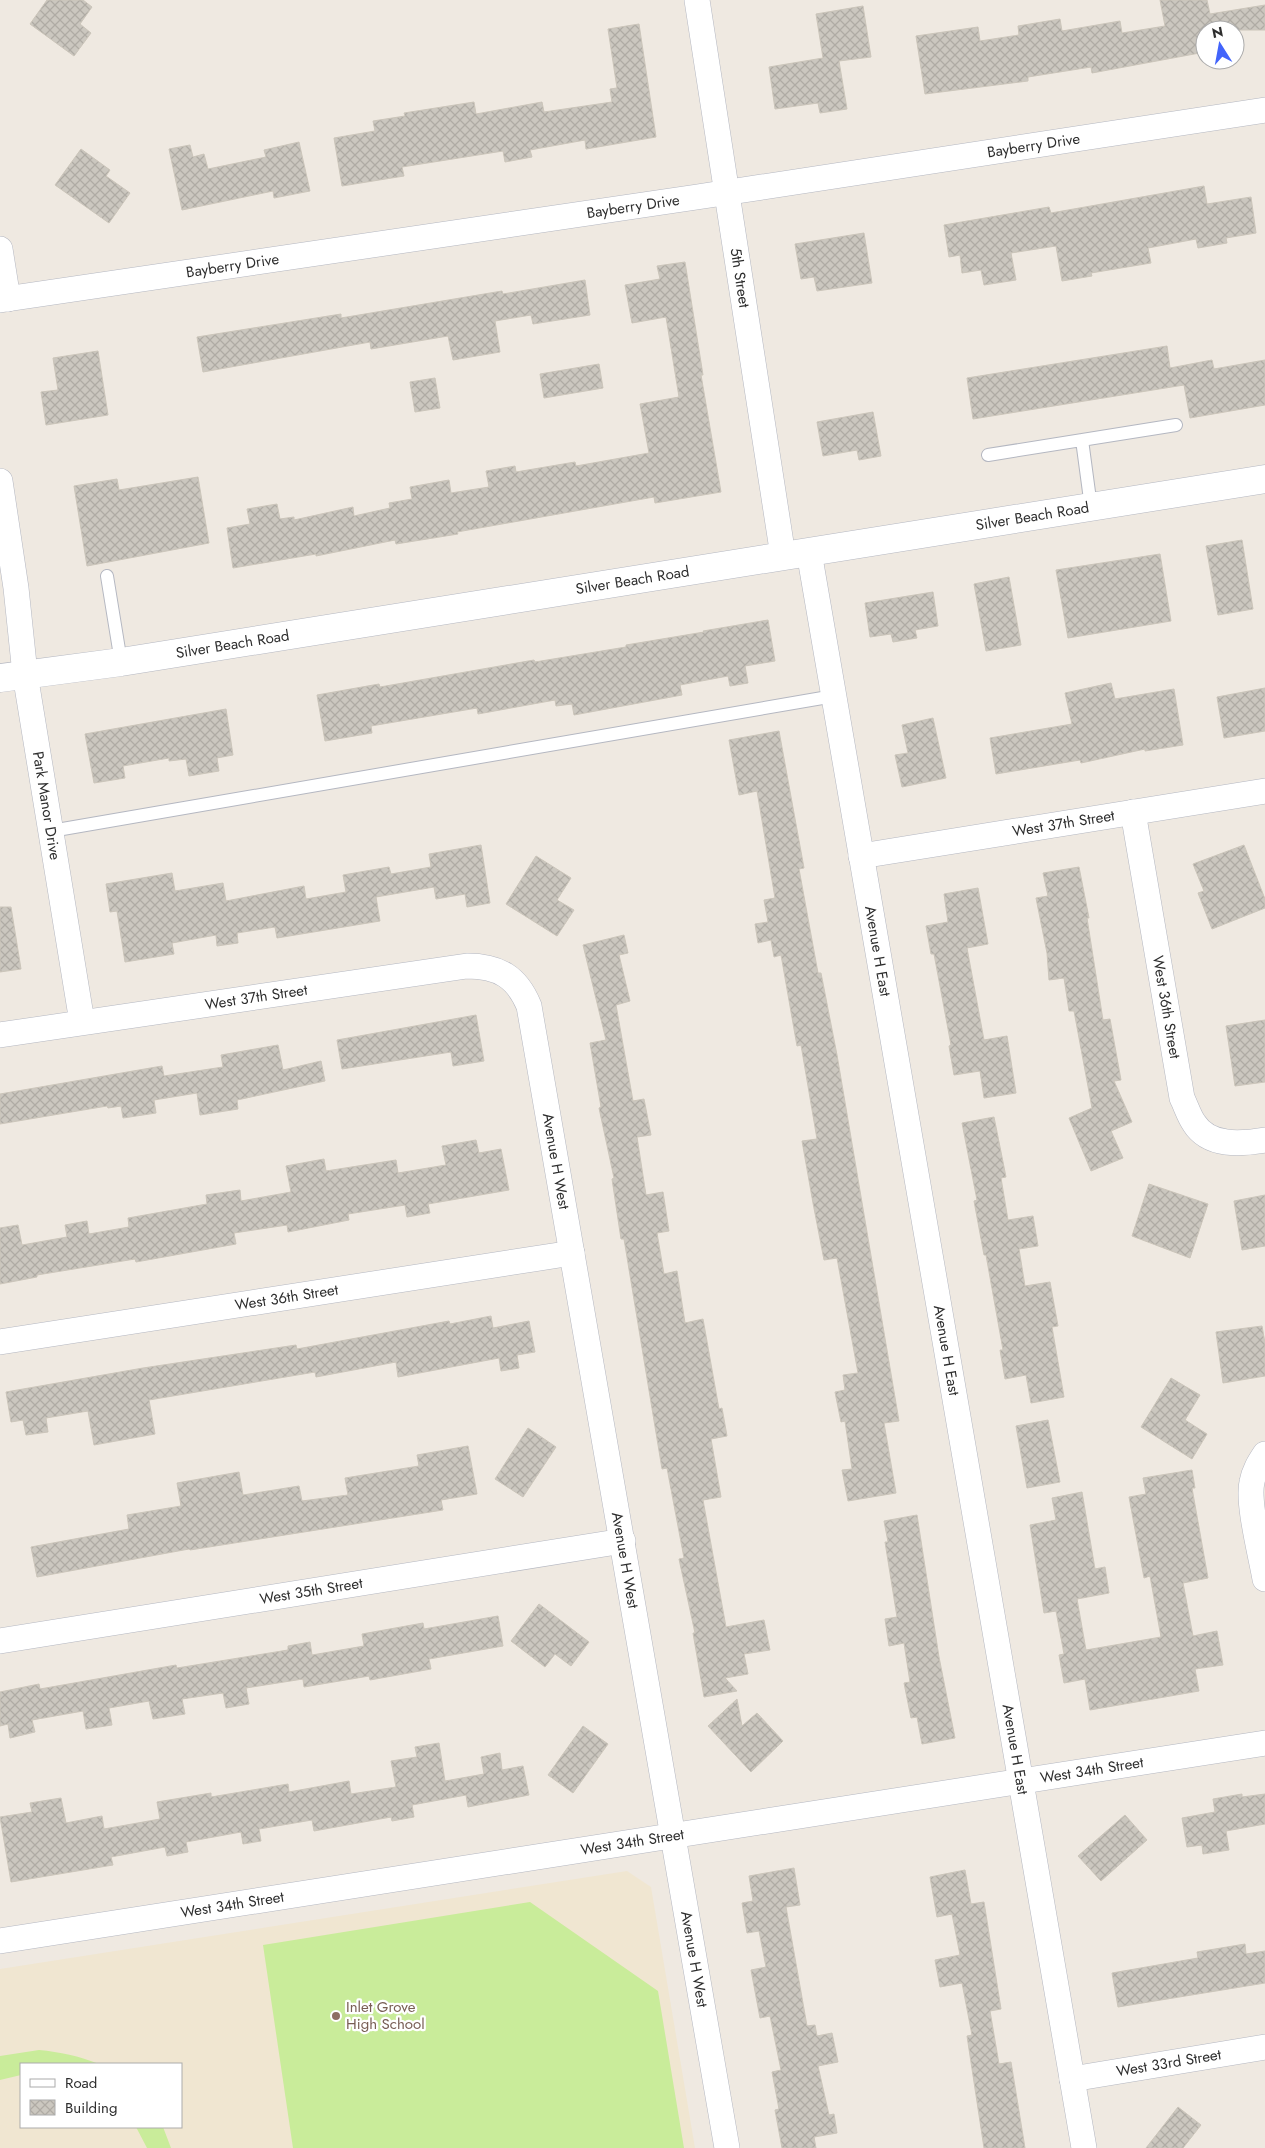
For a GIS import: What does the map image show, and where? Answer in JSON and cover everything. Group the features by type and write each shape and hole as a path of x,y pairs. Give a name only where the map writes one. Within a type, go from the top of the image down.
{"street":[{"name":"5th Street","path":"697,0 783,556"},
{"name":"Bayberry Drive","path":"4,300 727,193 1265,110"},
{"path":"0,250 4,300"},
{"name":"Silver Beach Road","path":"13,676 121,662 1265,479"},
{"name":"Park Manor Drive","path":"0,481 4,533 16,588 13,676 51,831 82,1022"},
{"name":"Avenue H East","path":"809,552 1084,2148"},
{"name":"West 37th Street","path":"861,856 1265,791"},
{"name":"West 36th Street","path":"1133,812 1182,1098 1194,1124 1207,1136 1224,1142 1241,1144 1265,1140"},
{"name":"West 37th Street","path":"0,1035 467,966 484,966 510,977"},
{"name":"Avenue H West","path":"510,977 522,990 529,1006 727,2148"},
{"name":"West 36th Street","path":"0,1342 572,1253"},
{"path":"1265,1454 1256,1467 1251,1484 1251,1500 1265,1579"},
{"name":"West 35th Street","path":"0,1641 623,1541"},
{"name":"West 34th Street","path":"0,1941 1265,1743"},
{"name":"West 33rd Street","path":"1072,2079 1265,2047"}],"lane":[{"path":"988,455 1176,425"},
{"path":"1082,440 1091,507"},
{"path":"107,576 121,662"},
{"path":"51,831 834,696"}],"shaded area":[{"name":"Inlet Grove High School","path":"627,1871 651,1887 695,2148 0,2148 0,1969"}],"green space":[{"path":"530,1902 658,1991 684,2148 293,2148 263,1945"},
{"path":"39,2050 69,2055 96,2063 20,2063 20,2075 0,2080 0,2056"},
{"path":"137,2128 163,2128 171,2148 147,2148"}],"building":[{"path":"47,0 83,0 92,7 80,24 91,33 74,56 30,24"},
{"path":"1160,0 1207,0 1210,14 1265,5 1265,30 1245,30 1245,20 1195,20 1195,54 1092,73 1091,67 1028,77 1028,81 925,94 916,36 978,27 980,41 1019,35 1018,26 1060,19 1062,31 1120,21 1122,33 1165,26"},
{"path":"863,6 871,57 839,61 847,109 820,113 818,103 775,109 769,67 823,58 816,14"},
{"path":"639,24 656,137 586,149 585,140 530,150 532,157 505,162 503,151 402,167 404,176 342,186 334,138 375,131 373,121 405,116 404,113 474,102 476,114 542,102 544,112 612,102 610,89 617,88 608,29"},
{"path":"299,142 310,191 274,198 273,191 182,210 169,149 190,145 193,157 204,154 208,169 266,157 264,150"},
{"path":"81,149 110,170 106,176 130,193 109,223 55,185"},
{"path":"1204,186 1207,204 1251,197 1256,233 1226,238 1227,243 1198,248 1196,239 1148,248 1151,263 1091,273 1092,276 1062,281 1056,246 1011,253 1016,280 984,285 981,270 962,273 960,255 949,257 944,225 1049,207 1051,213"},
{"path":"864,233 872,283 817,291 814,277 801,279 795,244"},
{"path":"685,262 703,375 701,375 721,492 655,503 654,497 457,532 458,534 396,544 395,540 316,556 316,554 233,568 227,528 250,524 247,509 277,504 280,519 294,517 294,520 353,507 354,516 390,508 389,503 412,499 410,487 449,480 451,493 489,487 486,471 515,466 516,472 575,462 576,466 649,453 640,404 679,397 666,317 632,323 625,285 660,279 657,266"},
{"path":"585,280 590,315 533,324 531,315 495,321 500,352 453,360 448,336 371,349 370,342 203,372 197,337 341,314 341,318 502,291 503,294"},
{"path":"1167,346 1170,368 1212,360 1214,369 1265,360 1265,405 1190,418 1184,385 973,419 967,378"},
{"path":"98,351 108,415 46,425 41,392 58,390 53,358"},
{"path":"599,364 603,388 544,398 540,374"},
{"path":"435,378 440,408 415,412 410,382"},
{"path":"873,412 881,456 859,460 857,450 823,456 817,422"},
{"path":"198,477 209,543 87,566 74,486 117,479 119,490"},
{"path":"1242,540 1253,609 1218,615 1206,546"},
{"path":"1160,554 1171,621 1068,638 1056,570"},
{"path":"1009,577 1021,645 986,651 974,584"},
{"path":"933,592 938,626 915,630 917,638 893,642 891,634 870,637 865,603"},
{"path":"768,620 775,661 745,666 748,683 730,686 728,676 680,685 682,695 574,715 572,704 556,706 555,700 478,714 477,708 371,726 372,733 325,741 317,695 379,684 380,687 534,660 535,662 626,647 626,645"},
{"path":"1111,683 1115,699 1174,689 1183,745 1145,751 1145,749 1081,763 1080,760 996,774 990,738 1072,724 1065,693"},
{"path":"1265,688 1265,731 1224,738 1217,697"},
{"path":"226,709 233,755 217,758 219,771 189,776 186,759 169,761 169,758 123,766 125,778 94,783 85,734"},
{"path":"933,718 946,778 902,787 895,755 908,753 902,725"},
{"path":"779,731 804,868 799,869 818,973 821,973 837,1055 899,1421 884,1423 896,1493 848,1501 842,1470 852,1469 845,1421 841,1422 835,1392 845,1390 843,1375 858,1373 837,1258 824,1260 813,1203 802,1141 817,1139 801,1045 797,1046 781,955 774,957 771,940 758,943 755,924 768,922 764,900 775,898 757,791 739,795 729,740"},
{"path":"481,845 490,903 467,907 465,894 436,899 434,887 376,897 380,921 277,938 275,927 237,933 238,943 217,946 216,935 172,943 174,954 125,962 117,911 110,912 106,884 172,873 175,891 223,883 226,901 304,886 306,899 346,892 343,875 389,867 391,874 431,867 429,854"},
{"path":"1244,845 1265,899 1265,908 1212,929 1198,893 1204,891 1193,864"},
{"path":"536,856 571,878 557,900 574,910 557,936 506,904"},
{"path":"1079,867 1089,918 1087,918 1103,1020 1110,1019 1121,1080 1114,1081 1132,1122 1111,1131 1123,1158 1091,1171 1069,1118 1092,1108 1074,1011 1069,1011 1064,978 1049,980 1047,953 1036,898 1048,896 1043,873"},
{"path":"978,888 988,944 967,948 984,1040 1007,1036 1016,1093 984,1098 980,1071 954,1075 949,1046 951,1045 934,954 931,954 926,926 948,922 944,894"},
{"path":"0,907 11,907 21,969 0,972"},
{"path":"624,935 628,953 619,955 630,1001 616,1005 633,1101 644,1099 651,1135 637,1137 646,1195 663,1192 669,1231 657,1233 664,1274 677,1271 685,1323 703,1319 719,1409 722,1408 727,1436 711,1439 721,1497 703,1500 726,1627 764,1620 770,1650 744,1654 748,1674 725,1678 737,1691 704,1697 693,1633 695,1633 679,1559 684,1558 667,1468 662,1469 624,1239 621,1239 612,1179 614,1178 599,1108 601,1107 590,1043 606,1040 583,945"},
{"path":"476,1015 484,1061 453,1066 451,1052 342,1069 337,1040"},
{"path":"1265,1020 1265,1082 1235,1086 1226,1026"},
{"path":"278,1045 283,1070 321,1061 325,1081 237,1100 238,1109 200,1115 197,1093 154,1100 156,1113 123,1118 121,1106 108,1108 107,1106 0,1124 0,1094 162,1066 164,1076 223,1067 221,1055"},
{"path":"994,1117 1006,1177 1001,1178 1008,1220 1033,1216 1038,1246 1019,1249 1025,1286 1050,1282 1058,1326 1052,1327 1064,1397 1031,1403 1026,1375 1005,1379 1000,1350 1003,1350 974,1201 977,1200 962,1123"},
{"path":"476,1140 479,1153 501,1149 509,1190 428,1204 430,1213 407,1217 405,1205 348,1214 349,1220 288,1232 287,1225 234,1233 236,1244 136,1262 135,1259 37,1275 37,1277 0,1284 0,1228 18,1225 22,1245 67,1237 65,1225 87,1221 89,1234 129,1227 128,1218 207,1204 206,1195 240,1190 241,1201 291,1192 286,1166 324,1159 326,1171 396,1160 398,1173 446,1165 442,1146"},
{"path":"1149,1184 1208,1204 1190,1258 1132,1236"},
{"path":"1265,1195 1265,1246 1242,1250 1234,1201"},
{"path":"491,1316 493,1328 529,1321 535,1352 517,1355 519,1368 501,1371 499,1358 398,1377 396,1362 316,1377 315,1372 149,1400 155,1434 94,1445 88,1411 46,1418 48,1432 26,1435 23,1420 11,1422 6,1392 143,1368 296,1345 297,1349 449,1321 450,1324"},
{"path":"1262,1326 1265,1343 1265,1376 1223,1383 1216,1332"},
{"path":"1171,1378 1200,1395 1185,1420 1207,1434 1192,1459 1141,1427"},
{"path":"1048,1420 1060,1482 1027,1488 1016,1426"},
{"path":"528,1428 556,1447 523,1497 495,1479"},
{"path":"468,1446 477,1494 441,1500 443,1510 189,1549 37,1577 31,1547 129,1529 127,1515 181,1506 177,1483 239,1472 243,1495 299,1486 302,1501 348,1495 345,1478 419,1466 417,1455"},
{"path":"1192,1470 1195,1488 1192,1488 1208,1578 1183,1583 1193,1636 1217,1631 1223,1665 1195,1669 1199,1691 1090,1710 1085,1679 1064,1683 1059,1655 1064,1654 1056,1611 1044,1613 1030,1525 1056,1520 1052,1498 1082,1492 1095,1569 1105,1567 1109,1593 1077,1599 1086,1650 1161,1637 1150,1576 1144,1578 1129,1497 1146,1494 1143,1478"},
{"path":"917,1515 939,1657 955,1738 922,1744 917,1717 911,1718 904,1683 910,1682 904,1643 889,1646 885,1619 897,1617 885,1542 888,1542 884,1521"},
{"path":"539,1604 589,1642 571,1666 555,1654 545,1667 511,1641"},
{"path":"498,1616 503,1646 429,1659 431,1669 370,1680 369,1676 304,1687 303,1679 246,1688 249,1704 226,1708 223,1693 182,1699 185,1714 153,1719 149,1701 109,1708 112,1725 86,1729 83,1711 32,1720 35,1732 10,1738 8,1724 0,1726 0,1692 39,1684 40,1689 176,1665 177,1668 288,1650 288,1646 310,1642 312,1655 364,1646 362,1634 423,1623 424,1629"},
{"path":"737,1699 742,1726 757,1713 783,1741 751,1772 708,1726"},
{"path":"583,1726 608,1744 573,1793 548,1775"},
{"path":"439,1743 445,1781 484,1774 481,1757 500,1753 502,1770 523,1766 529,1795 468,1807 466,1795 412,1805 414,1817 392,1821 391,1817 314,1831 312,1820 259,1829 261,1841 243,1844 241,1832 186,1842 188,1852 167,1856 165,1847 111,1857 113,1865 11,1882 0,1817 32,1812 30,1803 61,1798 66,1823 102,1816 104,1829 160,1819 157,1802 211,1793 211,1797 288,1784 289,1792 349,1781 351,1794 396,1787 391,1761 417,1757 415,1747"},
{"path":"1242,1794 1242,1797 1265,1794 1265,1824 1226,1831 1229,1850 1203,1854 1202,1845 1187,1847 1182,1818 1215,1812 1213,1799"},
{"path":"1125,1815 1147,1840 1101,1881 1078,1856"},
{"path":"794,1868 800,1905 786,1907 807,2026 815,2025 817,2036 832,2033 838,2062 818,2066 829,2115 834,2114 837,2133 814,2137 816,2148 782,2148 775,2110 779,2109 772,2072 781,2070 770,2016 760,2018 751,1970 766,1967 759,1931 747,1933 742,1903 753,1901 749,1876"},
{"path":"965,1870 971,1904 984,1902 1001,2009 990,2011 999,2064 1011,2062 1025,2148 984,2148 967,2036 972,2035 962,1983 940,1987 935,1960 960,1955 952,1914 937,1917 930,1877"},
{"path":"1245,1944 1246,1954 1265,1951 1265,1983 1118,2007 1112,1973 1198,1958 1197,1952"},
{"path":"1178,2107 1201,2125 1183,2148 1146,2148"}],"place":[{"name":"Inlet Grove High School","path":"336,2016"}]}
